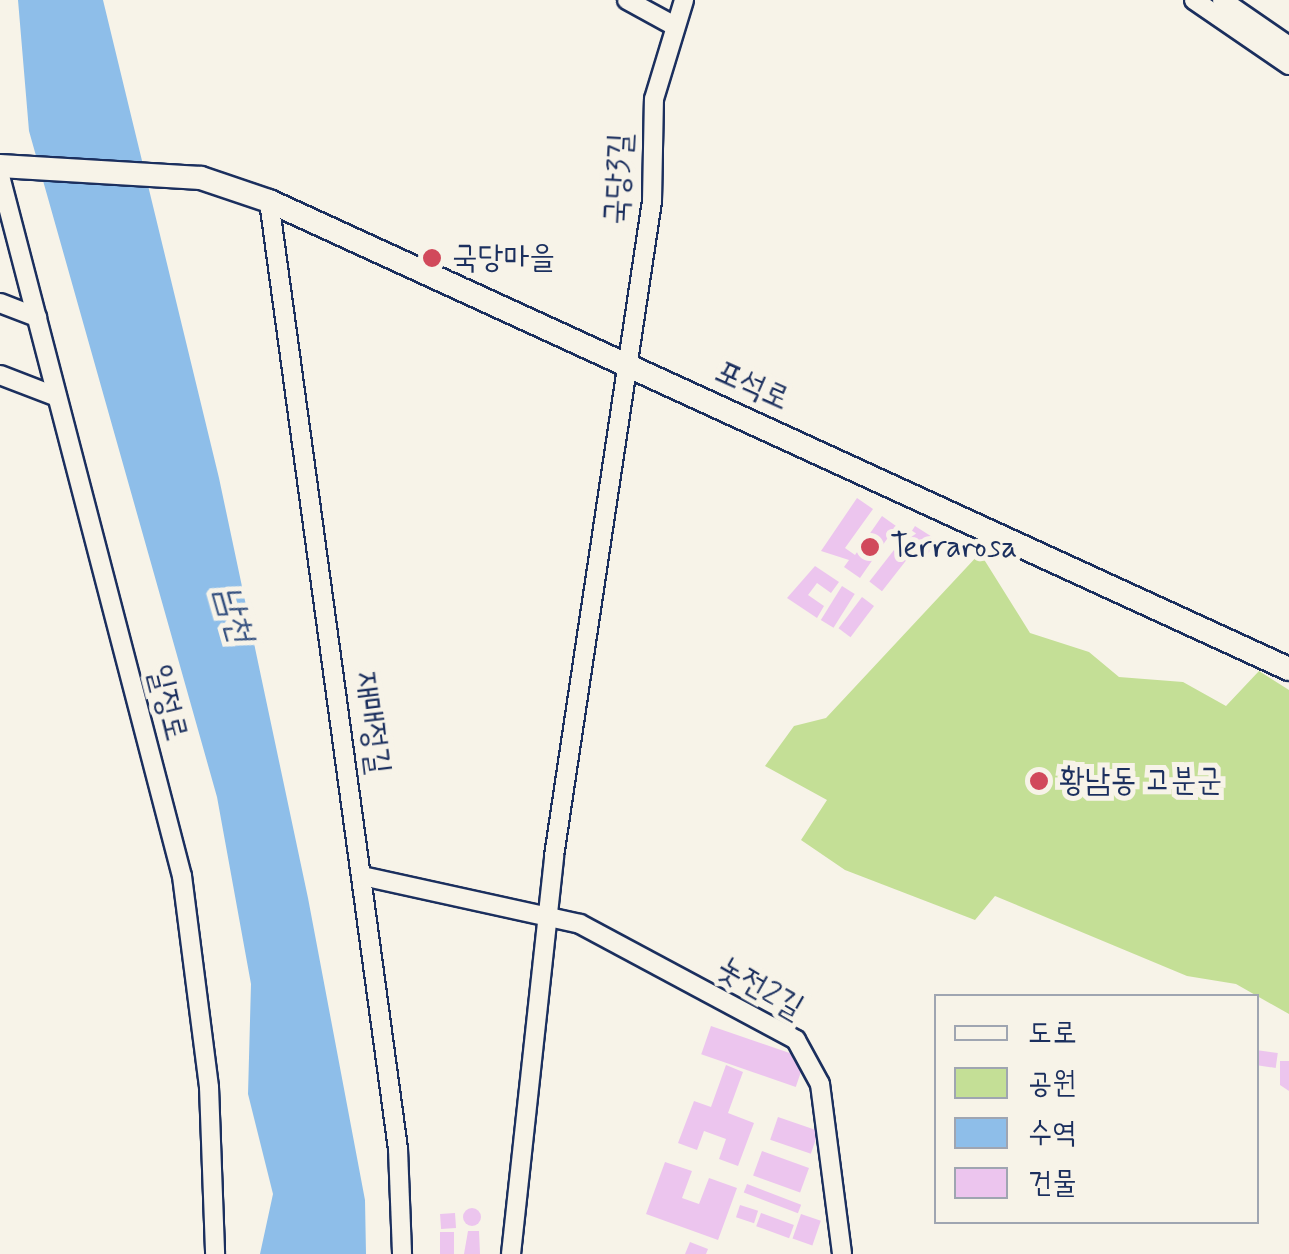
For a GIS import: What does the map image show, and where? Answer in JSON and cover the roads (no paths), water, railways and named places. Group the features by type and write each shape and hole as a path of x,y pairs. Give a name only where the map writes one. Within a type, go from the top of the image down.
{"main road":[{"name":"포석로","path":"0,166 184,176 269,201 1289,669"}],"street":[{"path":"628,0 671,24"},
{"name":"국당3길","path":"510,1254 622,363 671,24 684,0"},
{"path":"1194,0 1289,65"},
{"path":"1222,0 1289,46"},
{"name":"일정로","path":"0,176 182,876 209,1087 215,1254"},
{"name":"재매정길","path":"269,201 362,876 402,1254"},
{"path":"0,304 36,318"},
{"path":"0,375 57,397"},
{"name":"놋전2길","path":"362,876 550,923 580,924 796,1040 820,1084 842,1254"}],"water":[{"name":"남천","path":"18,0 103,0 219,478 308,898 365,1200 366,1254 260,1254 273,1194 248,1094 251,984 217,797 29,131"}],"place":[{"name":"국당마을","path":"432,258"},
{"name":"Terrarosa","path":"870,547"},
{"name":"황남동 고분군","path":"1039,781"}]}
